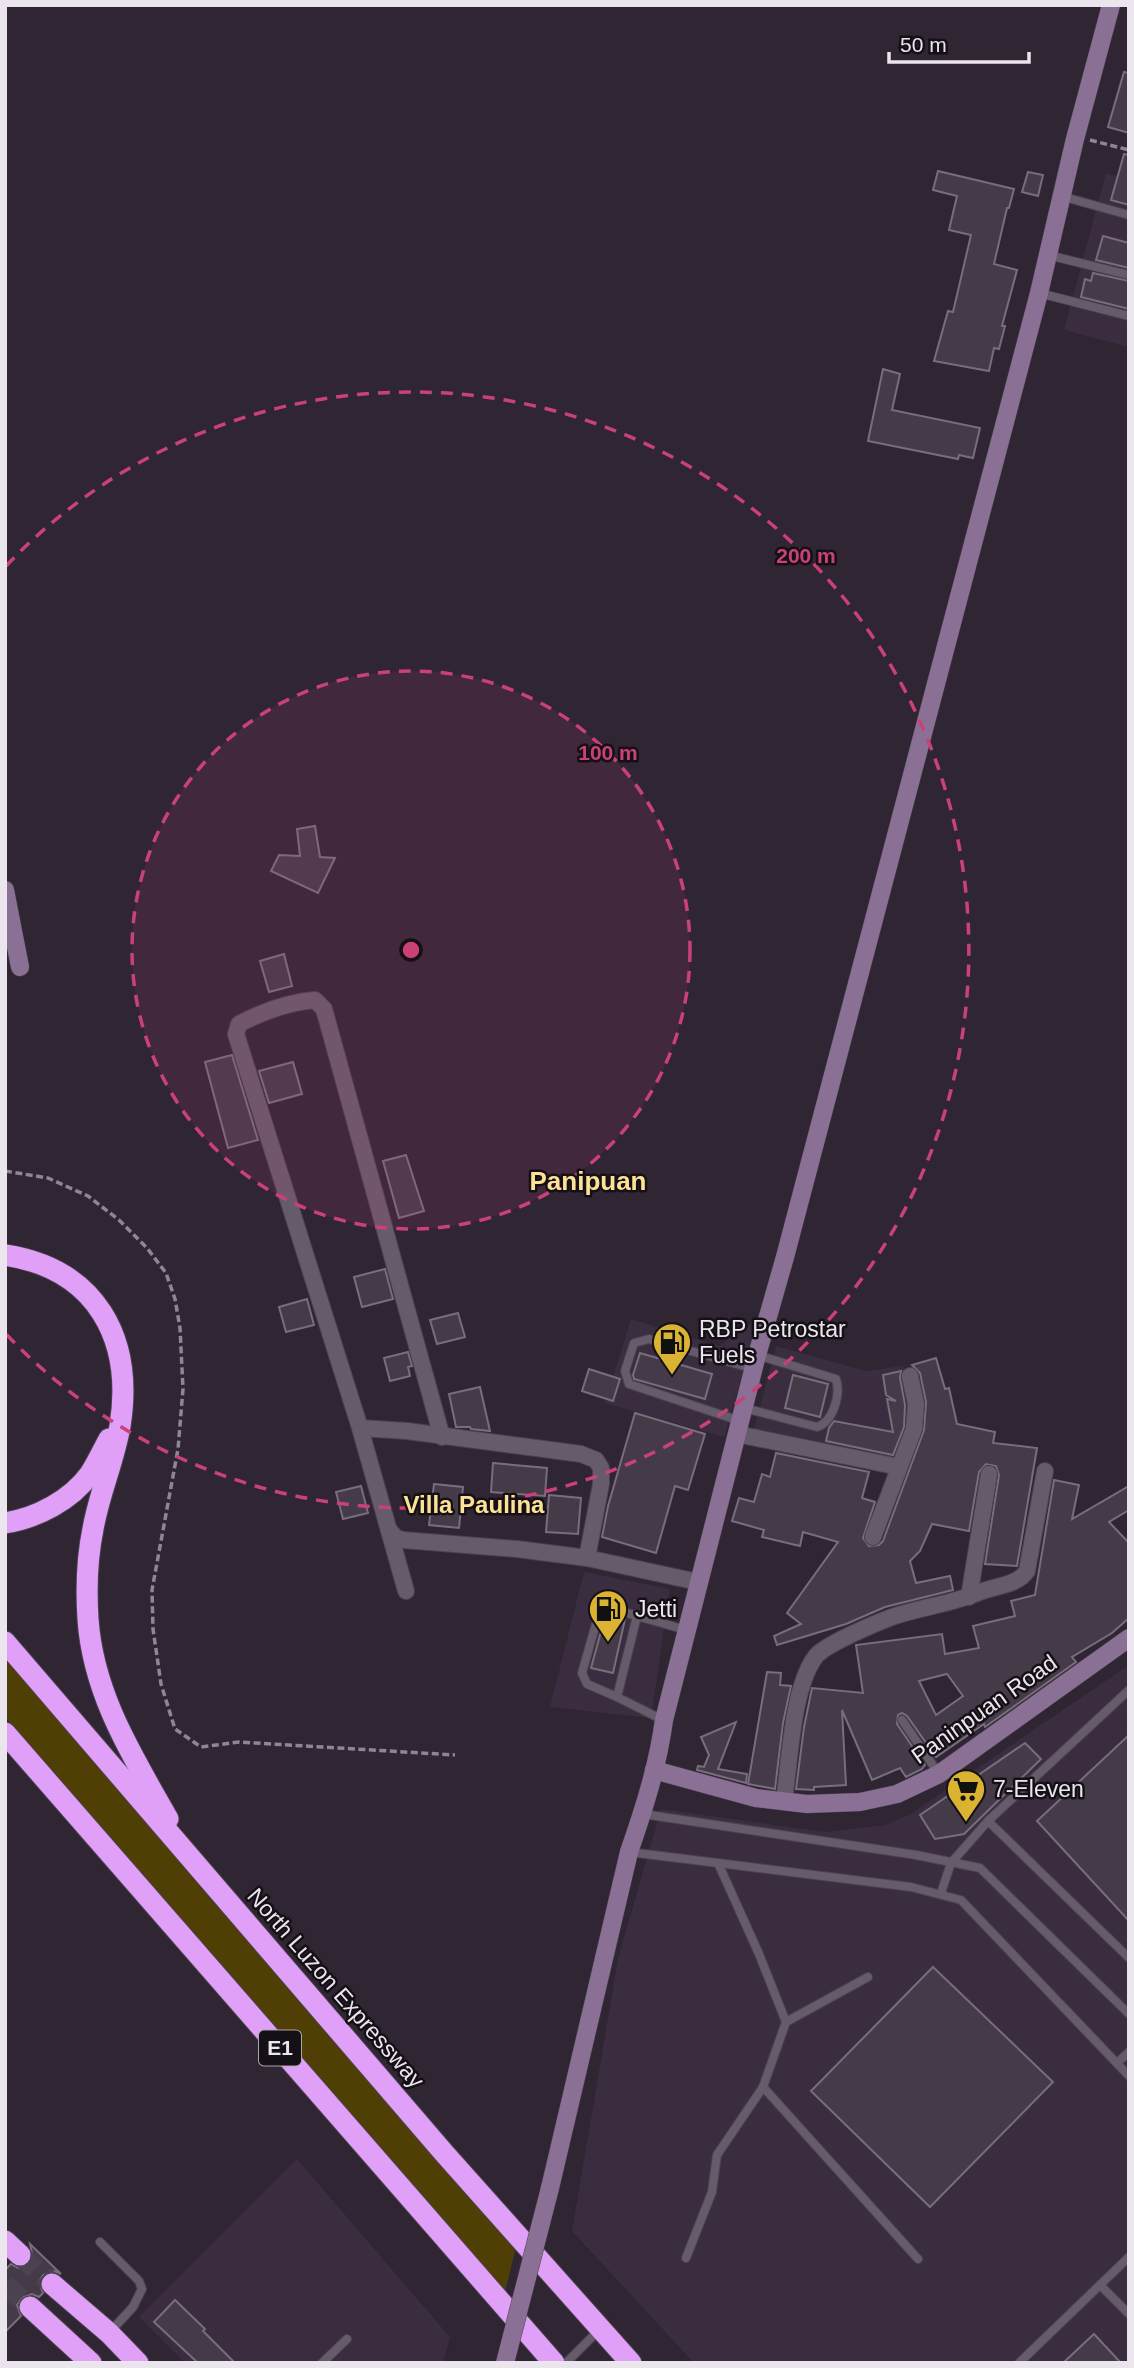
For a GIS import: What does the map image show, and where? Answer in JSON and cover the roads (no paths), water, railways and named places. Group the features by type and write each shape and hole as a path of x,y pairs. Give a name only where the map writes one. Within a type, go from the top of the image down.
{"highway":[{"path":"5,1255 54,1268 72,1280 104,1314 114,1335 123,1387 122,1409 115,1451 93,1529 86,1581 91,1647 104,1697 123,1739 194,1863"},
{"path":"5,1523 34,1516 56,1505 78,1487 90,1474 122,1409"},
{"name":"North Luzon Expressway","path":"5,1642 444,2153 631,2363"},
{"name":"E1","path":"5,1733 554,2363"},
{"path":"52,2284 109,2333 138,2363"},
{"path":"30,2307 91,2363"}],"main road":[{"path":"505,2363 550,2188 629,1852 643,1814 661,1744 664,1720 698,1582 1039,293 1061,196 1111,5"},
{"path":"5,890 20,967"},
{"name":"Paninpuan Road","path":"654,1770 756,1798 807,1804 860,1802 897,1794 939,1774 1129,1638"}],"street":[{"path":"406,1591 360,1428 236,1034 239,1024 302,1001 316,1000 324,1009 442,1437"},
{"path":"873,1537 914,1429 916,1416 910,1376"},
{"path":"740,1421 899,1467"},
{"path":"360,1428 407,1431 581,1454 596,1460 601,1468 601,1484 587,1558"},
{"path":"784,1801 799,1693 806,1672 818,1654 893,1617 969,1597 1022,1579 1027,1572 1045,1471"},
{"path":"969,1597 989,1474"},
{"path":"391,1532 396,1538 403,1540 517,1549 587,1558 698,1582"}],"lane":[{"path":"1061,196 1129,215"},
{"path":"1048,255 1129,275"},
{"path":"1039,293 1129,316"},
{"path":"649,1339 755,1362 836,1379 838,1386 833,1407 825,1424 817,1427 740,1421 629,1384 625,1371 634,1343 649,1339"},
{"path":"664,1720 587,1684 582,1674 599,1613 603,1609 608,1608 686,1630"},
{"path":"617,1697 637,1616"},
{"path":"941,1893 951,1863 988,1821 1129,1690"},
{"path":"902,1720 939,1774"},
{"path":"643,1814 916,1855 980,1868 1129,2014"},
{"path":"988,1821 1129,1958"},
{"path":"629,1852 911,1887 961,1900 1129,2076"},
{"path":"686,2258 712,2192 717,2155 763,2087 786,2022 760,1954 718,1863"},
{"path":"786,2022 868,1977"},
{"path":"1117,2063 1129,2052"},
{"path":"763,2087 918,2259"},
{"path":"100,2242 139,2281 142,2289 133,2307 109,2333"},
{"path":"1019,2363 1129,2257"},
{"path":"1100,2285 1129,2314"},
{"path":"566,2363 600,2329"},
{"path":"322,2363 347,2339"}],"tunnel":[{"path":"20,2255 52,2284"},
{"path":"5,2285 30,2307"}],"place":[{"name":"RBP Petrostar Fuels","path":"672,1376"},
{"name":"Jetti","path":"608,1643"},
{"name":"7-Eleven","path":"966,1823"}],"district":[{"name":"Panipuan","path":"588,1181"},
{"name":"Villa Paulina","path":"474,1505"}]}
